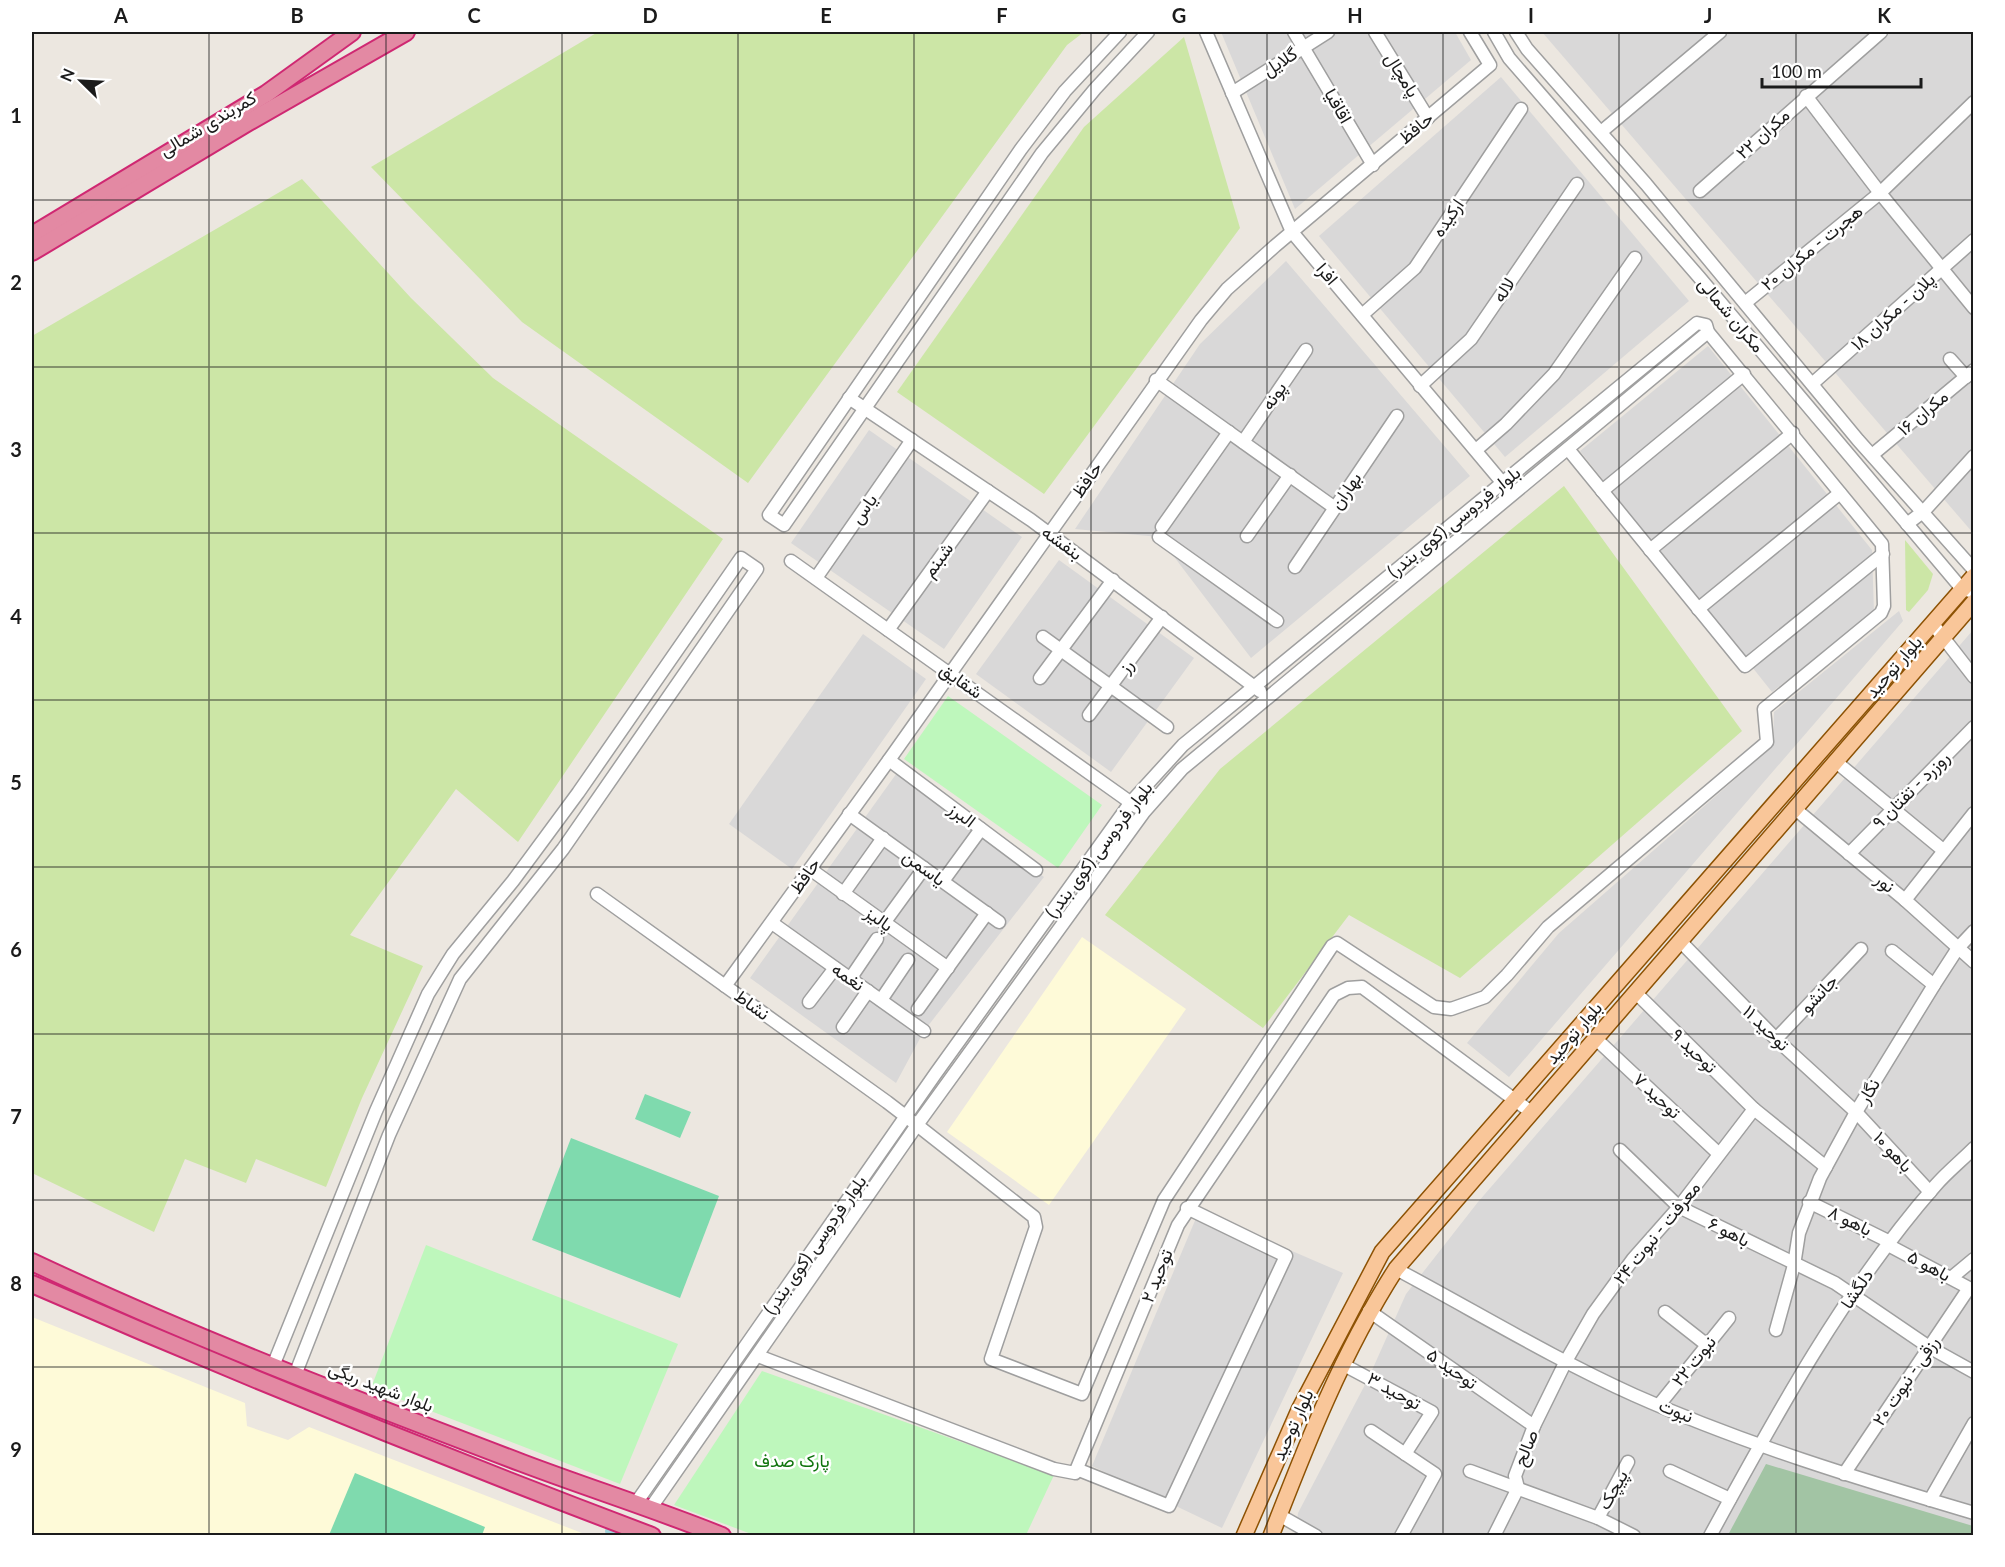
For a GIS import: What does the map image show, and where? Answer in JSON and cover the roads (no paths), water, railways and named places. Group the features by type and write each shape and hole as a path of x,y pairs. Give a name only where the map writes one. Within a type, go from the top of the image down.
{"highway":[{"path":"32,235 266,94 352,32"},
{"name":"کمربندی شمالی","path":"32,252 247,123 406,32"},
{"name":"بلوار شهید ریگی","path":"32,1262 125,1306 295,1375 524,1464 648,1502 722,1536"},
{"path":"32,1284 279,1389 515,1484 652,1536"}],"main road":[{"name":"بلوار توحید","path":"1245,1536 1299,1410 1376,1262 1932,623 1968,591 1974,576"},
{"name":"بلوار توحید","path":"1271,1536 1314,1427 1342,1364 1369,1311 1396,1269 1974,602"}],"street":[{"path":"1120,32 1065,91 1021,149 769,515 784,525 1042,153 1095,88 1148,32"},
{"name":"افرا","path":"1206,32 1292,232 1512,494"},
{"path":"1294,32 1304,47"},
{"name":"گلایل","path":"1232,93 1328,32"},
{"name":"پامچال","path":"1375,32 1428,118"},
{"name":"حافظ","path":"725,986 1050,534 1156,380 1227,289 1490,65 1470,32"},
{"name":"مکران شمالی","path":"1494,32 1509,58 1968,591"},
{"name":"مکران شمالی","path":"1516,32 1527,49 1601,132 1872,455 1974,570"},
{"path":"1601,132 1720,32"},
{"name":"مکران ۲۲","path":"1700,191 1881,32"},
{"name":"اقاقیا","path":"1304,47 1373,165"},
{"path":"1806,96 1880,194 1974,309"},
{"name":"هجرت - مکران ۲۰","path":"1745,303 1880,194 1974,102"},
{"name":"ارکیده","path":"1362,315 1414,268 1521,109"},
{"name":"لاله","path":"1420,386 1471,339 1577,184"},
{"name":"پلان - مکران ۱۸","path":"1812,384 1974,240"},
{"path":"1476,450 1506,424 1554,374 1635,258"},
{"name":"بلوار فردوسی (کوی بندر)","path":"1697,323 1706,325 1708,332 1182,769 1144,812 917,1125 738,1384 648,1502 647,1486 724,1374 1131,802 1183,745 1697,323"},
{"path":"1568,449 1745,666 1883,554 1882,544 1708,332"},
{"name":"پونه","path":"1243,442 1305,350"},
{"path":"1950,359 1970,373"},
{"name":"مکران ۱۶","path":"1872,455 1970,373"},
{"path":"1602,491 1744,374"},
{"path":"1156,380 1335,508"},
{"name":"بنفشه","path":"849,398 1050,534 1268,697"},
{"name":"بهاران","path":"1295,567 1397,416"},
{"path":"1229,432 1160,532 1277,621"},
{"path":"1650,550 1793,433"},
{"name":"یاس","path":"816,578 912,440"},
{"path":"1908,524 1924,511 1974,456"},
{"path":"1247,536 1290,475"},
{"name":"شبنم","path":"888,630 988,491"},
{"path":"1698,609 1840,493"},
{"name":"نشاط","path":"597,894 917,1125 1034,1217 1036,1223 991,1359 1082,1394 1164,1200 1332,946 1337,943 1434,1007 1451,1009 1485,997 1548,927 1767,742 1764,709 1883,610 1883,554"},
{"path":"273,1366 376,1112 428,994 453,954 513,881 578,794 741,558 757,569 563,849 472,963 447,1004 389,1135 295,1375"},
{"name":"شقایق","path":"791,561 1144,812"},
{"path":"1040,678 1113,580"},
{"name":"رز","path":"1089,715 1162,617"},
{"path":"1932,623 1974,677"},
{"path":"1043,637 1167,727"},
{"path":"647,693 661,706"},
{"name":"روزرد - تفتان ۹","path":"1850,854 1892,808 1974,727"},
{"name":"البرز","path":"889,760 1036,870"},
{"path":"1835,761 1943,850"},
{"name":"نور","path":"1794,808 1905,900 1974,962"},
{"path":"1905,900 1974,813"},
{"name":"یاسمن","path":"849,814 999,922"},
{"path":"943,881 981,829"},
{"path":"843,894 883,838"},
{"path":"884,923 924,868"},
{"name":"پالیز","path":"810,869 948,968"},
{"path":"918,1008 987,913"},
{"name":"نغمه","path":"771,923 924,1031"},
{"name":"نگار","path":"1776,1330 1794,1265 1799,1233 1809,1202 1826,1167 1856,1112 1934,985 1958,948 1974,931"},
{"path":"850,979 877,939"},
{"name":"توحید ۱۱","path":"1680,941 1776,1039 1856,1112"},
{"name":"جانشو","path":"1776,1039 1861,949"},
{"path":"1892,951 1934,985"},
{"path":"881,1000 908,960"},
{"path":"1016,962 1028,972"},
{"path":"809,1002 835,968"},
{"name":"توحید ۲","path":"1079,1470 1187,1208 1334,995 1348,988 1362,987 1531,1112"},
{"path":"843,1028 868,991"},
{"name":"توحید ۹","path":"1635,992 1754,1109 1826,1167"},
{"path":"428,994 447,1004"},
{"name":"توحید ۷","path":"1595,1038 1719,1154"},
{"name":"معرفت - نبوت ۲۴","path":"1566,1361 1593,1314 1633,1259 1679,1207 1754,1109"},
{"name":"باهو ۱۰","path":"1856,1112 1930,1192"},
{"name":"باهو ۶","path":"1620,1150 1679,1207 1853,1293 1929,1347 1974,1372"},
{"name":"دلگشا","path":"1710,1536 1759,1445 1853,1293 1930,1192 1972,1152"},
{"name":"باهو ۸","path":"1809,1202 1889,1244"},
{"path":"758,1356 1054,1469 1075,1473 1079,1470 1169,1506 1286,1256 1187,1208"},
{"name":"باهو ۵","path":"1889,1244 1969,1288"},
{"path":"1951,1278 1974,1260"},
{"name":"نبوت","path":"1396,1269 1566,1361 1659,1404 1759,1445 1844,1474 1974,1513"},
{"name":"رزقی - نبوت ۲۰","path":"1844,1474 1969,1288"},
{"name":"توحید ۵","path":"1369,1311 1534,1426"},
{"path":"1665,1312 1707,1345"},
{"name":"نبوت ۲۲","path":"1659,1404 1729,1318"},
{"path":"286,1337 305,1345"},
{"name":"صالح","path":"1494,1536 1518,1488 1515,1476 1534,1426 1566,1361"},
{"name":"توحید ۳","path":"1342,1364 1432,1412 1404,1454"},
{"path":"724,1374 738,1384"},
{"path":"1930,1500 1974,1423"},
{"path":"1371,1431 1436,1474 1401,1536"},
{"name":"پیچک","path":"1598,1518 1628,1462"},
{"path":"1470,1471 1598,1518 1634,1536"},
{"path":"1670,1471 1730,1499"},
{"path":"1279,1515 1316,1536"}],"waterway":[{"path":"610,1531 623,1536"}],"park label":[{"name":"پارک صدف","path":"792,1461"}]}
